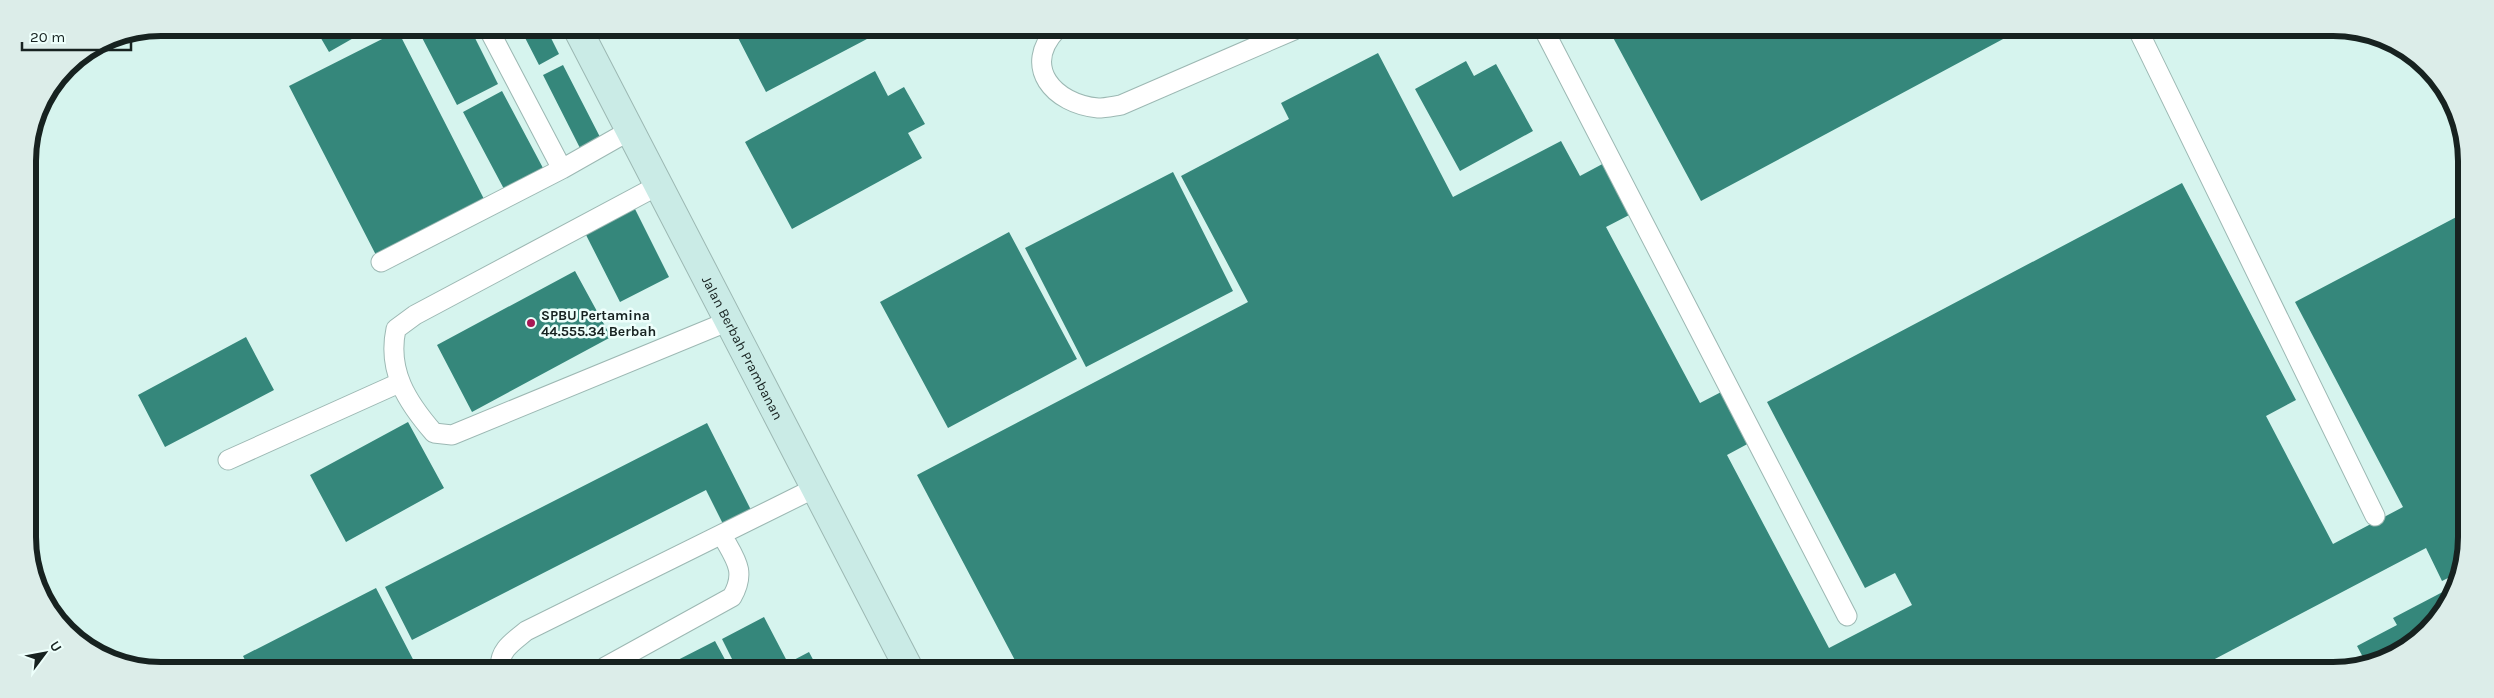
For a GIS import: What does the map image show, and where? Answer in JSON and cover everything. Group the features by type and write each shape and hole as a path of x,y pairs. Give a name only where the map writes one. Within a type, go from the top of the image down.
{"street":[{"name":"Jalan Berbah Prambanan","path":"582,37 629,131 659,185 905,662"}],"lane":[{"path":"1050,37 1046,41 1041,62 1045,77 1057,93 1079,104 1099,108 1121,105 1279,36"},
{"path":"1547,36 1847,616"},
{"path":"2141,36 2375,516"},
{"path":"493,37 562,169"},
{"path":"381,262 562,169 629,131"},
{"path":"659,185 415,315 396,329 392,348 399,383 417,414 434,433 452,435 729,321"},
{"path":"228,460 399,383"},
{"path":"500,662 500,657 506,647 526,632 815,488"},
{"path":"614,662 732,597 739,586 740,570 722,535"}],"building":[{"path":"1612,36 2008,36 1701,201"},
{"path":"320,37 355,37 329,52"},
{"path":"386,37 401,37 485,201 377,257 289,86"},
{"path":"422,37 474,37 498,84 457,105"},
{"path":"525,37 550,37 559,54 539,65"},
{"path":"737,37 871,37 766,92"},
{"path":"1378,53 1453,197 1561,141 1580,176 1608,161 1635,212 1606,227 1700,403 1725,390 1753,441 1727,455 1829,648 1912,605 1895,573 1865,588 1767,402 2182,183 2296,400 2266,416 2333,544 2403,507 2295,302 2458,216 2458,537 2457,553 2451,576 2442,581 2426,548 2211,661 1016,662 917,475 1248,302 1181,176 1289,119 1281,103"},
{"path":"1466,61 1474,76 1496,64 1533,131 1460,171 1415,89"},
{"path":"563,65 601,139 581,150 543,75"},
{"path":"875,71 888,96 904,87 925,124 908,133 922,158 792,229 745,142"},
{"path":"502,91 543,168 504,189 463,112"},
{"path":"1173,172 1233,291 1086,367 1025,248"},
{"path":"633,205 669,277 620,302 584,231"},
{"path":"1009,232 1077,359 948,428 880,302"},
{"path":"575,271 611,337 472,412 437,345"},
{"path":"246,337 274,390 165,447 138,395"},
{"path":"408,422 444,488 346,542 310,475"},
{"path":"707,423 751,510 723,524 706,490 412,640 385,587"},
{"path":"376,588 414,662 246,662 243,656"},
{"path":"2446,590 2437,606 2415,631 2388,649 2363,657 2357,646 2397,625 2393,618"},
{"path":"764,617 787,662 733,662 722,639"},
{"path":"715,641 726,662 674,662"},
{"path":"809,652 814,662 790,662"}],"place":[{"name":"SPBU Pertamina 44.555.34 Berbah","path":"531,323"}]}
